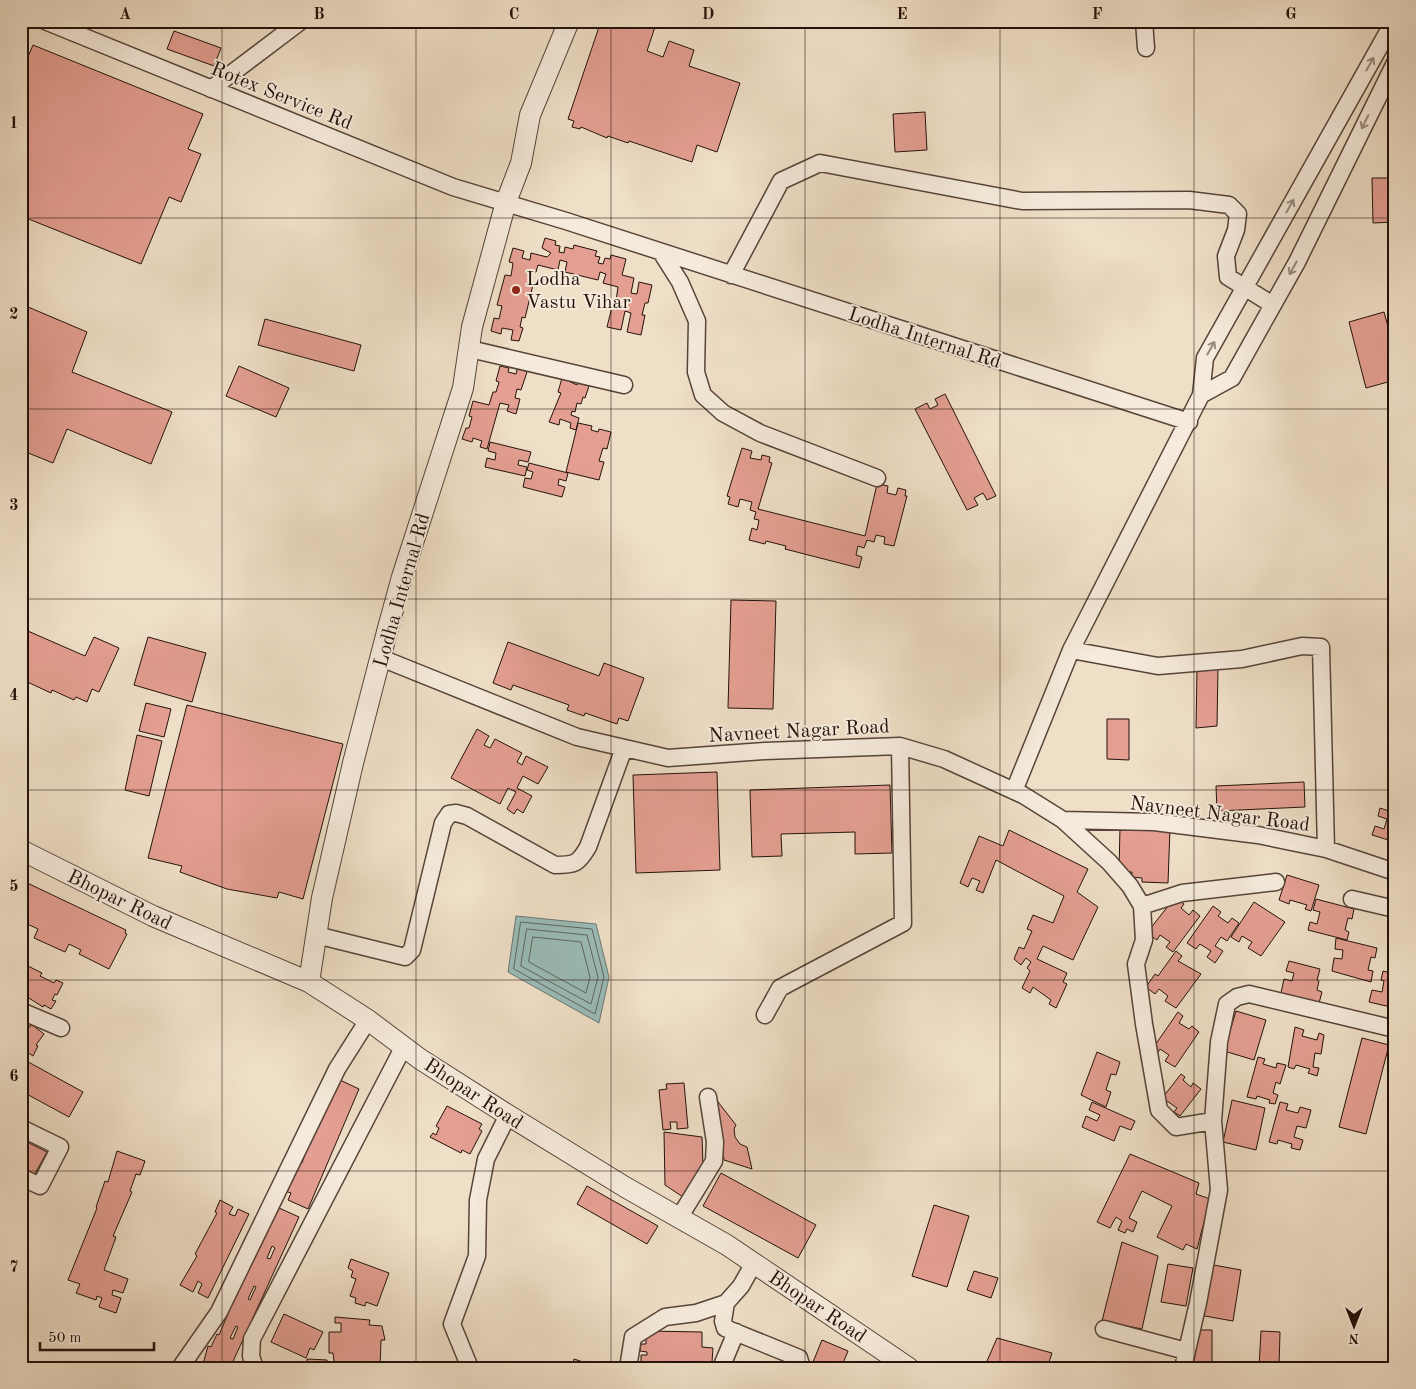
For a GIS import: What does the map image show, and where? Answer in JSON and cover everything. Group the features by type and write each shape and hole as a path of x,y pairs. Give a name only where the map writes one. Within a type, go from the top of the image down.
{"street":[{"name":"Rotex Service Rd","path":"45,21 453,187 506,202"},
{"path":"212,90 301,21"},
{"name":"Lodha Internal Rd","path":"309,982 322,898 350,773 380,658 402,577 463,388 472,327 506,202 521,163 530,115 569,21"},
{"path":"1144,21 1146,48"},
{"path":"1014,791 1071,650 1189,422 1201,395 1206,358 1394,21"},
{"path":"1201,395 1232,378 1297,262 1395,63"},
{"path":"731,274 781,181 820,163 1022,201 1189,200 1229,205 1238,214 1236,230 1226,256 1228,277 1272,305"},
{"name":"Lodha Internal Rd","path":"506,202 1189,422"},
{"path":"661,252 680,282 697,321 696,372 703,394 723,413 760,433 877,478"},
{"path":"470,349 624,386"},
{"path":"1071,650 1158,666 1242,659 1302,646 1321,647 1326,848"},
{"name":"Navneet Nagar Road","path":"380,658 578,737 668,758 765,751 900,746 944,759 1014,791 1063,820 1154,822 1258,835 1326,848 1395,872"},
{"path":"765,1015 780,988 903,923 900,746"},
{"path":"316,935 391,956 404,957 408,954 412,950 415,941 443,823 449,814 456,813 467,816 555,865 572,866 581,859 588,847 624,748"},
{"path":"1063,820 1109,862 1130,886 1142,906 1144,940 1136,964 1160,1110 1176,1127 1213,1121"},
{"name":"Bhopar Road","path":"21,850 153,916 309,982 508,1115 754,1263 909,1368"},
{"path":"1142,906 1182,893 1276,882"},
{"path":"1352,899 1395,909"},
{"path":"1184,1368 1219,1190 1213,1121 1219,1042 1226,1004 1237,997 1249,994 1395,1028"},
{"path":"21,1011 61,1028"},
{"path":"180,1368 219,1312 337,1069 368,1020"},
{"path":"255,1368 252,1356 252,1339 404,1046"},
{"path":"679,1218 714,1161 715,1142 708,1097"},
{"path":"470,1368 452,1324 477,1256 478,1200 486,1159 508,1115"},
{"path":"21,1128 60,1147 40,1186 21,1177"},
{"path":"628,1368 634,1337 665,1317 696,1313 726,1303 741,1286 754,1263"},
{"path":"726,1303 723,1321 725,1328 799,1358 802,1368"},
{"path":"1104,1328 1186,1351"},
{"path":"721,1368 736,1332"}],"water":[{"path":"516,916 596,924 609,977 599,1023 508,972"}],"building":[{"path":"601,21 657,21 647,51 663,57 669,41 694,50 689,66 740,83 717,152 697,145 692,162 629,141 628,143 608,136 607,138 581,127 580,129 572,127 574,121 568,119"},
{"path":"174,31 221,48 214,66 167,49"},
{"path":"33,45 203,114 188,149 201,154 181,202 169,197 141,264 21,216 21,73"},
{"path":"925,112 927,150 895,152 893,114"},
{"path":"1372,178 1395,178 1395,222 1373,223"},
{"name":"Lodha Vastu Vihar","path":"545,238 556,241 555,245 560,246 559,252 564,253 565,247 573,249 574,245 597,251 595,256 600,257 598,263 603,264 605,258 610,259 611,255 626,259 622,275 634,278 631,293 637,294 639,282 652,285 648,303 645,303 642,315 645,315 641,335 627,332 631,313 625,311 621,330 607,327 612,307 615,308 618,287 603,283 606,274 600,272 598,280 565,272 567,262 560,260 558,270 538,265 536,272 531,271 528,284 533,285 525,318 522,317 520,327 523,328 519,341 511,340 513,330 502,328 501,334 491,331 494,318 499,319 502,306 497,305 505,275 511,276 513,263 509,262 513,248 524,251 522,258 530,260 531,253 547,257 551,253 542,248"},
{"path":"21,304 87,332 72,372 172,412 151,464 67,429 53,463 21,450"},
{"path":"1384,312 1395,352 1395,380 1366,388 1349,322"},
{"path":"265,319 361,345 354,371 258,345"},
{"path":"239,366 289,388 276,417 226,396"},
{"path":"500,366 509,368 508,372 516,374 518,366 528,369 521,390 517,389 515,398 520,399 516,414 507,411 509,405 500,403 487,449 480,447 482,441 473,438 472,442 462,439 466,428 469,428 472,417 469,416 473,401 489,405 493,392 496,392 499,382 496,381"},
{"path":"562,378 577,385 578,383 589,386 581,404 577,403 575,412 572,411 571,415 579,418 576,430 570,428 571,423 560,419 559,425 549,422 561,393 558,392"},
{"path":"945,394 996,496 987,500 983,493 974,498 978,505 967,510 915,409 927,403 930,409 938,405 935,399"},
{"path":"578,423 592,426 591,430 598,432 599,429 611,432 607,449 603,448 599,461 604,462 599,480 566,472"},
{"path":"490,442 531,452 528,462 519,460 518,465 527,467 525,476 485,467 487,458 495,460 496,453 488,451"},
{"path":"742,448 752,451 750,458 761,460 762,455 770,457 769,462 772,463 758,509 865,536 877,484 888,486 887,493 896,495 898,488 906,490 905,496 907,496 894,546 884,544 885,537 876,535 874,542 867,540 864,548 858,546 856,555 862,557 859,568 785,549 786,546 766,541 765,544 749,540 752,528 757,530 759,520 754,519 756,512 750,510 752,502 740,499 738,507 728,504 730,497 727,496"},
{"path":"529,463 568,473 566,481 559,479 558,485 565,487 562,497 523,487 525,478 531,479 533,472 527,470"},
{"path":"731,600 776,601 773,709 728,708"},
{"path":"21,628 85,656 94,637 119,648 99,692 92,689 87,702 76,697 74,700 52,690 51,693 21,679"},
{"path":"148,637 206,653 192,702 134,685"},
{"path":"508,642 599,676 604,663 644,678 628,721 619,718 617,724 585,713 584,716 567,710 569,705 513,685 511,690 493,683"},
{"path":"1218,667 1217,726 1196,728 1197,668"},
{"path":"146,703 171,709 164,737 139,731"},
{"path":"187,705 343,744 303,899 279,892 277,898 227,889 180,872 182,866 148,858"},
{"path":"1107,719 1129,719 1129,760 1107,759"},
{"path":"477,729 489,736 484,745 490,748 495,739 522,753 517,762 522,765 526,756 548,767 538,784 523,776 517,788 532,796 523,813 517,809 514,814 507,809 516,792 508,788 500,804 451,778"},
{"path":"137,735 162,741 149,796 125,790"},
{"path":"717,772 720,870 636,873 633,775"},
{"path":"1304,782 1305,807 1217,811 1216,786"},
{"path":"890,785 892,853 855,854 855,832 781,834 782,856 752,857 750,790"},
{"path":"1380,808 1395,813 1395,842 1372,835 1375,826 1384,829 1387,819 1378,816"},
{"path":"1120,827 1170,828 1168,883 1142,882 1142,878 1132,877 1132,872 1119,872"},
{"path":"1009,830 1088,869 1077,892 1098,907 1073,960 1043,946 1037,959 1067,973 1063,982 1067,984 1056,1008 1049,1004 1051,1000 1033,987 1030,993 1022,988 1030,971 1027,968 1031,962 1026,958 1021,965 1014,959 1019,947 1024,949 1032,931 1027,929 1033,915 1053,923 1064,896 996,860 983,893 976,890 980,881 972,878 968,887 960,883 979,836 1003,846"},
{"path":"1287,875 1319,885 1311,911 1305,909 1307,905 1290,900 1289,904 1279,900"},
{"path":"21,880 126,930 125,933 127,934 109,969 79,954 81,950 69,944 65,952 34,938 38,929 23,922 21,925"},
{"path":"1175,897 1184,904 1181,908 1189,915 1193,910 1200,916 1173,952 1166,947 1170,942 1160,935 1157,940 1147,933"},
{"path":"1316,899 1354,909 1352,919 1348,918 1345,930 1349,932 1347,940 1308,930 1310,922 1317,924 1320,912 1313,910"},
{"path":"1254,902 1285,922 1261,956 1248,948 1252,942 1242,936 1239,942 1231,937"},
{"path":"1213,906 1221,912 1218,916 1228,923 1232,918 1239,923 1227,941 1221,937 1215,946 1223,951 1215,963 1207,957 1211,951 1200,944 1196,949 1187,943"},
{"path":"1336,938 1377,948 1375,958 1371,957 1368,970 1373,971 1371,982 1332,971 1334,958 1342,959 1343,950 1335,949"},
{"path":"1176,951 1182,956 1178,961 1201,974 1176,1008 1165,1001 1168,996 1159,989 1155,994 1146,987 1155,974 1158,976"},
{"path":"1289,961 1320,969 1317,990 1322,992 1319,1003 1281,993 1284,979 1292,981 1294,973 1286,971"},
{"path":"24,964 42,973 40,976 54,983 56,980 63,983 52,1000 56,1001 51,1009 44,1005 43,1007 21,993 21,967"},
{"path":"1383,971 1395,974 1395,1008 1369,1002 1372,990 1382,992 1384,981 1381,980"},
{"path":"1236,1011 1266,1020 1254,1060 1224,1051"},
{"path":"1178,1012 1183,1016 1179,1023 1189,1029 1192,1026 1199,1032 1175,1067 1165,1061 1169,1055 1160,1049 1156,1055 1151,1051"},
{"path":"21,1017 28,1021 26,1025 30,1027 31,1024 44,1034 36,1045 38,1046 33,1056 21,1048"},
{"path":"1295,1027 1304,1030 1302,1036 1317,1040 1319,1033 1324,1035 1321,1054 1315,1053 1313,1067 1319,1068 1317,1076 1308,1073 1310,1069 1296,1065 1294,1069 1288,1067"},
{"path":"1362,1038 1389,1045 1366,1134 1339,1127"},
{"path":"1097,1052 1120,1062 1116,1075 1111,1074 1106,1090 1111,1092 1106,1107 1081,1095"},
{"path":"1258,1057 1265,1059 1263,1064 1276,1068 1277,1063 1286,1065 1280,1084 1276,1082 1273,1093 1278,1095 1275,1104 1269,1103 1270,1100 1257,1096 1256,1099 1247,1097"},
{"path":"21,1058 83,1092 69,1117 21,1091"},
{"path":"1181,1074 1185,1077 1183,1080 1191,1087 1193,1083 1201,1089 1180,1116 1174,1112 1177,1108 1167,1101 1164,1104 1160,1101"},
{"path":"340,1080 359,1089 308,1209 288,1200 291,1193 285,1191 298,1161 302,1163 305,1154 303,1153"},
{"path":"684,1083 688,1128 677,1129 677,1122 670,1122 671,1129 663,1130 659,1090 667,1089 666,1084"},
{"path":"715,1098 736,1125 734,1129 735,1137 740,1144 747,1147 752,1169 724,1160"},
{"path":"1232,1100 1265,1108 1256,1150 1223,1142"},
{"path":"1092,1102 1135,1121 1131,1130 1120,1126 1114,1141 1082,1127 1086,1116 1097,1121 1100,1115 1089,1110"},
{"path":"1280,1102 1288,1104 1286,1110 1298,1113 1300,1107 1311,1110 1306,1128 1297,1126 1294,1137 1303,1140 1300,1150 1291,1148 1292,1144 1278,1140 1277,1144 1269,1142"},
{"path":"447,1106 482,1124 479,1129 482,1131 470,1154 462,1150 461,1153 430,1137 433,1133 436,1135 439,1128 436,1126"},
{"path":"664,1132 702,1137 703,1166 683,1197 665,1185"},
{"path":"21,1139 47,1152 31,1181 21,1176"},
{"path":"117,1151 145,1161 140,1175 136,1174 130,1191 132,1192 113,1236 116,1237 104,1270 128,1279 123,1293 113,1290 112,1295 121,1298 116,1313 99,1307 102,1298 97,1296 96,1300 76,1293 80,1284 68,1280 97,1208 105,1181 108,1182"},
{"path":"1130,1154 1199,1183 1196,1194 1210,1199 1197,1249 1186,1244 1183,1250 1157,1237 1172,1206 1142,1191 1129,1218 1137,1222 1133,1232 1127,1229 1125,1233 1118,1230 1122,1221 1116,1217 1110,1228 1097,1222"},
{"path":"721,1173 816,1225 798,1258 703,1206"},
{"path":"587,1186 658,1226 647,1244 577,1204"},
{"path":"220,1200 233,1207 229,1214 235,1216 238,1209 249,1214 208,1298 198,1293 202,1284 198,1281 193,1292 180,1285 197,1256 195,1254 217,1213 215,1212"},
{"path":"934,1205 969,1216 947,1287 912,1276"},
{"path":"279,1208 299,1217 230,1368 202,1368 208,1346 211,1347 217,1334 219,1335 273,1212 277,1213","holes":["272,1246 275,1248 270,1259 267,1258","254,1286 256,1287 250,1300 248,1299","236,1326 238,1327 233,1339 230,1338"]},
{"path":"1122,1242 1158,1256 1142,1329 1102,1321"},
{"path":"351,1259 389,1273 377,1306 366,1302 365,1306 355,1303 356,1298 350,1296 356,1279 351,1277 353,1271 348,1268"},
{"path":"1168,1264 1193,1268 1186,1306 1161,1302"},
{"path":"1208,1264 1241,1270 1233,1321 1199,1315"},
{"path":"974,1271 998,1278 991,1298 967,1290"},
{"path":"284,1314 323,1332 314,1350 310,1348 306,1358 271,1342"},
{"path":"335,1317 370,1320 369,1325 382,1326 385,1340 381,1340 380,1368 335,1368 333,1353 329,1353 329,1332 341,1332 341,1323 335,1323"},
{"path":"1195,1330 1212,1330 1212,1368 1190,1368"},
{"path":"646,1331 702,1332 702,1347 713,1348 712,1362 706,1362 706,1368 641,1368 641,1355 647,1355 647,1352 640,1351 641,1344 646,1344"},
{"path":"1261,1331 1280,1332 1279,1368 1259,1368"},
{"path":"997,1338 1052,1353 1047,1368 1007,1368 998,1364 997,1368 984,1368"},
{"path":"822,1340 848,1351 841,1368 828,1368 813,1362"},
{"path":"307,1359 327,1360 327,1368 306,1368"},
{"path":"574,1359 595,1366 594,1368 571,1368"}],"place":[{"name":"Lodha Vastu Vihar","path":"516,290"}]}
